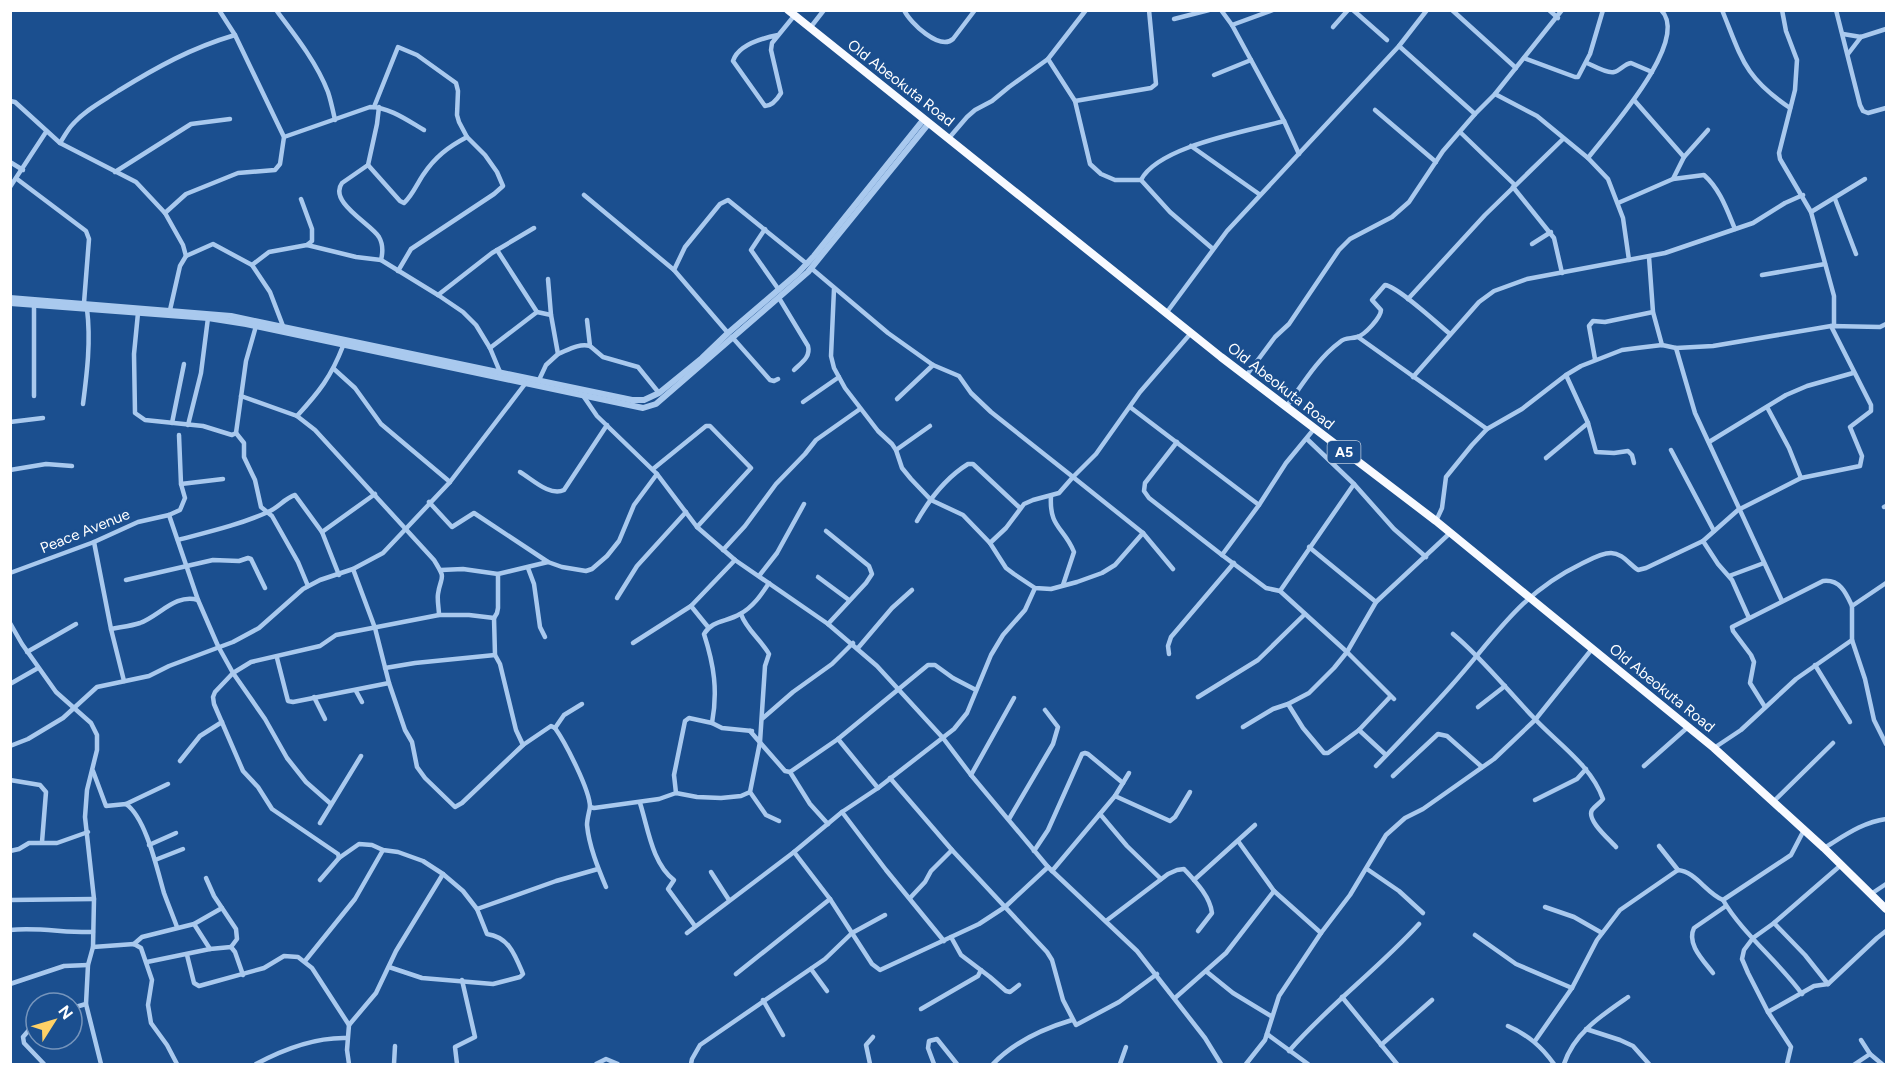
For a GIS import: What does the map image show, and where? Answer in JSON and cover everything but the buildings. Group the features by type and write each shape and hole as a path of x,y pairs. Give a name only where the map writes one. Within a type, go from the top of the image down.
{"highway":[{"name":"Old Abeokuta Road","path":"791,13 1191,333 1436,521 1714,748 1887,909"}],"street":[{"path":"165,213 186,194 238,173 275,170 280,164 284,137 235,35 219,10"},
{"path":"276,10 292,30 319,74 328,92 335,120"},
{"path":"810,28 824,10"},
{"path":"904,10 918,27 943,43 948,43 952,39 975,10"},
{"path":"949,138 975,110 989,103 1048,59 1086,10"},
{"path":"1075,101 1151,88 1156,84 1149,10"},
{"path":"1174,19 1209,10"},
{"path":"1221,10 1251,60 1299,154"},
{"path":"1232,25 1273,10"},
{"path":"1333,27 1348,10"},
{"path":"1353,10 1387,40"},
{"path":"1452,10 1516,68"},
{"path":"1549,10 1558,18"},
{"path":"1246,376 1275,337 1289,324 1343,245 1383,223 1409,202 1436,162 1558,18 1562,10"},
{"path":"1524,58 1575,77 1580,76 1596,38 1603,10"},
{"path":"1588,158 1653,72 1669,29 1668,18 1661,10"},
{"path":"1722,10 1737,52 1746,69 1756,81 1790,108"},
{"path":"1376,766 1467,668 1508,617 1529,597 1565,572 1591,559 1611,553 1621,555 1638,570 1646,568 1703,541 1738,510 1801,478 1858,467 1862,463 1862,456 1850,427 1871,411 1871,405 1853,373 1833,326 1834,296 1811,212 1780,159 1779,153 1796,80 1797,60 1786,31 1782,10"},
{"path":"1836,10 1863,111 1868,113 1887,108"},
{"path":"1167,312 1227,231 1399,46 1426,11"},
{"path":"778,35 754,41 732,61 765,106 779,98 781,93 771,50 772,43 778,35 791,13"},
{"path":"1843,34 1861,37 1887,29"},
{"path":"60,143 73,124 86,112 109,97 166,63 202,45 235,35"},
{"path":"1848,54 1861,37"},
{"path":"1399,46 1475,114"},
{"path":"381,260 382,245 377,234 361,222 339,194 339,187 368,165 377,124 377,107 398,47 417,55 456,83 459,102 457,115 467,137 485,155 497,172 503,186 411,249 398,271"},
{"path":"1048,59 1075,101 1087,156 1095,169 1114,180 1141,180 1170,212 1213,249"},
{"path":"1214,75 1251,60"},
{"path":"1587,63 1611,72 1616,72 1627,63 1631,63 1653,72"},
{"path":"1495,94 1537,116 1588,158 1610,182 1625,230 1629,260"},
{"path":"1634,100 1684,157"},
{"path":"10,101 15,102 60,143 136,182 165,213 183,245 186,256"},
{"path":"284,137 377,107 395,113 424,130"},
{"path":"1375,110 1436,162"},
{"path":"115,172 191,124 230,119"},
{"path":"10,303 170,310 231,316 640,400 651,398 779,298 809,266 926,121"},
{"path":"1141,180 1148,169 1169,155 1191,146 1284,121"},
{"path":"1673,179 1684,157 1708,130"},
{"path":"10,187 46,132"},
{"path":"1460,132 1514,186 1551,232 1562,273"},
{"path":"368,165 404,203 424,173 446,148 467,137"},
{"path":"1408,299 1485,215 1563,139"},
{"path":"1191,146 1259,194"},
{"path":"10,162 23,170"},
{"path":"1618,203 1673,179 1704,175 1711,181 1725,204 1735,230"},
{"path":"17,179 86,231 89,238 86,306 89,325 88,353 83,404"},
{"path":"1811,212 1865,179"},
{"path":"584,195 674,270 770,380 777,379"},
{"path":"1413,377 1484,297 1527,279 1649,257 1735,230 1763,219 1785,203 1803,195"},
{"path":"301,199 312,229 312,241 307,245"},
{"path":"1835,199 1856,254"},
{"path":"674,270 685,247 723,201 728,200 880,327 933,365 959,376 971,393 991,412 1143,533 1173,569"},
{"path":"438,295 497,250 534,228"},
{"path":"765,229 751,250 779,290"},
{"path":"1532,244 1551,232"},
{"path":"170,310 180,266 186,256 213,244 252,265 270,292 283,326"},
{"path":"252,265 269,252 307,245 381,260 438,295 469,318 490,348 500,372"},
{"path":"497,250 537,312 551,315"},
{"path":"1649,257 1653,312 1662,345"},
{"path":"1762,274 1825,264"},
{"path":"10,298 138,313 208,318 256,326 635,408 656,404 779,290 809,266"},
{"path":"548,279 558,354"},
{"path":"1286,407 1317,366 1341,340 1358,337 1381,315 1381,310 1372,300 1385,285 1389,285 1408,299 1450,334"},
{"path":"834,289 831,356 839,377 860,409 896,450 902,468 931,500 963,514 990,543 1006,568 1035,588 1051,589 1102,573 1115,565 1143,533"},
{"path":"779,298 808,346 808,356 794,370"},
{"path":"34,305 34,396"},
{"path":"490,348 537,312"},
{"path":"1595,359 1589,326 1593,321 1605,322 1653,312"},
{"path":"138,313 134,354 135,413 145,420 203,426 224,434 236,433"},
{"path":"188,425 201,373 208,318"},
{"path":"587,320 590,346"},
{"path":"1436,521 1442,508 1446,477 1487,429 1522,409 1566,375 1595,359 1622,350 1662,345 1676,348 1723,345 1833,326 1880,327 1887,324"},
{"path":"256,326 246,361 236,433 244,443 244,456 255,480 261,507 268,512 293,554 308,586"},
{"path":"990,543 1006,528 1020,508 1032,500 1051,496 1064,489 1095,454 1140,392 1191,333"},
{"path":"1358,337 1487,429"},
{"path":"538,380 546,365 558,354 584,345 590,346 603,357 638,367 659,393"},
{"path":"297,416 320,390 334,369 344,346"},
{"path":"1676,348 1695,413 1782,601"},
{"path":"172,423 184,364"},
{"path":"897,399 933,365"},
{"path":"334,369 355,388 381,424 450,482"},
{"path":"1709,442 1786,394 1853,373"},
{"path":"1566,375 1588,423 1597,453 1628,452 1632,455 1634,463"},
{"path":"803,402 839,377"},
{"path":"10,746 28,739 63,718 97,687 149,676 218,646 233,642 260,628 308,586 353,570 383,553 450,482 525,384"},
{"path":"241,396 297,416 315,430 375,494 405,531 428,552 441,570 444,580 438,594 439,615"},
{"path":"584,397 597,416 653,469 697,527 735,560 828,624 858,648 898,688 943,738 1050,869 1137,951 1157,974 1205,1038 1221,1065"},
{"path":"1767,406 1789,448 1801,478"},
{"path":"1130,407 1259,505"},
{"path":"723,550 745,526 776,484 816,440 860,409"},
{"path":"10,422 43,418"},
{"path":"1546,458 1588,423"},
{"path":"520,472 552,492 559,493 564,490 607,425"},
{"path":"653,469 706,426 710,426 751,468 697,527"},
{"path":"896,450 930,426"},
{"path":"1222,555 1259,505 1286,463 1314,429"},
{"path":"179,435 181,484 185,498 180,510 169,515 198,600 218,646 233,673 265,719 287,758 306,782 331,804"},
{"path":"1307,439 1354,484 1394,529 1426,556"},
{"path":"1177,442 1145,483 1144,491 1149,498 1266,588 1280,591 1347,652 1392,698 1359,730 1328,753 1324,753 1303,728 1288,704"},
{"path":"1671,450 1714,531"},
{"path":"10,470 46,464 72,466"},
{"path":"917,521 949,478 965,465 970,464 1020,508"},
{"path":"429,502 452,527 474,513 548,562 586,571 592,569 607,556 619,541 634,505 657,474"},
{"path":"181,484 223,479"},
{"path":"1280,591 1354,484"},
{"path":"322,532 375,494"},
{"path":"178,540 224,529 268,512 295,495 322,532 339,575"},
{"path":"1051,496 1052,519 1074,552 1063,585"},
{"path":"759,576 777,553 804,504"},
{"path":"617,598 621,588 637,566 686,512"},
{"name":"Peace Avenue","path":"10,573 94,542 138,522 169,515"},
{"path":"826,531 869,566 872,574 828,624"},
{"path":"1243,727 1273,709 1309,693 1347,652 1376,602 1450,533"},
{"path":"1703,541 1737,588 1749,618"},
{"path":"94,542 124,681"},
{"path":"1309,547 1376,602"},
{"path":"126,580 213,560 239,561 250,558 265,588"},
{"path":"633,643 691,606 735,560"},
{"path":"441,570 463,569 498,574 548,562"},
{"path":"1169,654 1168,646 1171,637 1234,563"},
{"path":"1729,576 1764,563"},
{"path":"528,568 534,584 540,627 544,637"},
{"path":"353,570 375,628 389,683 405,730 412,742 417,767 425,778 455,807 523,745 545,729 551,726 555,728 584,781 590,807 587,814 587,826 598,869 606,887"},
{"path":"498,574 498,608 494,618 495,655 500,664 516,730 523,745"},
{"path":"818,577 849,600"},
{"path":"1766,707 1750,683 1754,662 1732,627 1828,580 1844,588 1852,606 1852,640 1865,679 1874,720 1887,744"},
{"path":"712,723 715,706 714,665 704,634 708,627 741,614 761,596 769,583"},
{"path":"1852,606 1887,583"},
{"path":"687,933 794,852 842,812 878,788 943,738 968,713 991,655 1003,635 1025,610 1035,588"},
{"path":"858,648 892,608 912,590"},
{"path":"111,629 141,623 184,599 198,600"},
{"path":"691,606 708,627"},
{"path":"741,614 744,623 769,654 765,666 760,742 750,792 766,815 779,821"},
{"path":"1198,697 1258,660 1305,614"},
{"path":"339,858 334,851 272,809 258,787 243,771 213,697 215,692 233,673 252,662 278,658 320,646 336,635 439,615 494,618"},
{"path":"10,623 27,652 56,692 76,707 95,729 97,750 87,790 86,817 94,899 93,947 88,965 86,1004 101,1065"},
{"path":"27,652 76,624"},
{"path":"1453,634 1477,654 1535,720 1586,770 1603,799 1592,809 1590,815 1592,821 1616,847"},
{"path":"1714,748 1741,730 1815,665 1852,640"},
{"path":"763,718 793,692 832,664 853,644"},
{"path":"1246,1065 1260,1048 1267,1034 1279,996 1321,933 1350,895 1386,836 1395,826 1494,759 1535,720 1592,649"},
{"path":"385,668 495,655"},
{"path":"278,658 288,701 356,691 389,683"},
{"path":"750,730 785,771 790,771 838,739 898,688 932,663 953,678 976,690"},
{"path":"1815,665 1850,722"},
{"path":"10,684 38,668"},
{"path":"1478,707 1505,686"},
{"path":"356,691 362,702"},
{"path":"314,697 325,719"},
{"path":"971,775 1014,698"},
{"path":"555,728 564,715 582,704"},
{"path":"1009,819 1053,744 1058,727 1045,710"},
{"path":"676,793 674,775 685,721 689,718 712,723 722,728 761,731"},
{"path":"180,761 200,736 222,722"},
{"path":"1644,766 1688,727"},
{"path":"1359,730 1386,755"},
{"path":"1393,776 1438,734 1442,733 1482,767"},
{"path":"838,739 878,788"},
{"path":"1773,802 1833,743"},
{"path":"1034,851 1048,830 1082,754 1088,754 1122,783"},
{"path":"320,824 361,756"},
{"path":"1535,800 1577,778 1586,770"},
{"path":"93,771 106,806 126,804 168,784"},
{"path":"790,771 810,804 828,824"},
{"path":"794,852 830,899 872,964 880,970 979,924 1005,907 1050,869 1115,796 1129,773"},
{"path":"891,778 952,850 1047,952 1052,960 1063,1000 1076,1025 1084,1023 1119,1002 1157,974"},
{"path":"10,780 40,785 46,792 42,842"},
{"path":"590,807 660,799 676,793 721,798 741,796 750,792"},
{"path":"1115,796 1170,820 1175,817 1190,792"},
{"path":"640,802 651,842 665,873 674,880 668,889 695,926"},
{"path":"126,804 131,807 140,821 177,927"},
{"path":"842,812 944,941"},
{"path":"1100,814 1127,846 1161,879"},
{"path":"1824,848 1860,827 1887,819"},
{"path":"1194,880 1255,825"},
{"path":"1723,900 1791,855 1803,830"},
{"path":"10,851 29,843 57,843 88,832"},
{"path":"149,845 177,832"},
{"path":"1238,841 1274,891 1321,933"},
{"path":"320,880 339,858 359,844 372,845 423,861 463,891 477,909 487,934 502,938 516,958 522,974 520,977 493,984 422,978 389,967"},
{"path":"1659,846 1678,870"},
{"path":"155,860 183,849"},
{"path":"305,961 355,899 383,850"},
{"path":"910,898 925,882 931,871 952,850"},
{"path":"1787,1065 1791,1047 1768,1012 1742,959 1744,950 1753,938 1774,923 1841,865"},
{"path":"1366,868 1399,891 1423,913"},
{"path":"477,909 598,869"},
{"path":"1106,921 1161,879 1177,870 1184,869 1211,906 1212,913 1198,931"},
{"path":"1535,1041 1572,988 1602,933 1620,910 1678,870 1686,871 1716,897 1723,900 1802,994"},
{"path":"711,872 729,900"},
{"path":"349,1065 347,1038 349,1025 376,993 396,951 443,874"},
{"path":"206,878 236,929 237,939 233,947 243,975"},
{"path":"1871,894 1887,884"},
{"path":"1175,998 1226,953 1274,891"},
{"path":"10,900 94,899"},
{"path":"736,975 830,899"},
{"path":"1713,973 1692,943 1691,934 1694,928 1726,906"},
{"path":"1545,907 1574,917 1602,933"},
{"path":"136,944 139,939 194,924 222,908"},
{"path":"691,1065 700,1045 825,959 852,933 885,915"},
{"path":"1774,923 1805,955 1828,984"},
{"path":"194,924 210,949"},
{"path":"1289,1051 1310,1027 1399,946 1419,924"},
{"path":"10,930 24,928 73,933 93,932"},
{"path":"1768,1012 1814,986 1828,984 1887,931"},
{"path":"1475,935 1516,964 1572,988"},
{"path":"951,937 960,955 1006,992 1010,992 1019,985"},
{"path":"93,947 136,944"},
{"path":"136,944 147,962 152,980 149,1015 151,1023 167,1044 177,1065"},
{"path":"147,962 210,949 233,947"},
{"path":"187,955 194,983 199,986 264,968 284,956 298,957 312,968 349,1025"},
{"path":"10,984 64,966 88,965"},
{"path":"811,969 827,992"},
{"path":"921,1009 978,976 981,970"},
{"path":"1207,972 1233,993 1271,1016"},
{"path":"457,1065 455,1047 475,1037 462,980"},
{"path":"1342,997 1397,1065"},
{"path":"1564,1065 1569,1050 1586,1029 1628,997"},
{"path":"763,1000 783,1035"},
{"path":"1381,1045 1432,1000"},
{"path":"993,1065 1012,1046 1050,1026 1072,1020"},
{"path":"1508,1026 1535,1041 1554,1065"},
{"path":"1586,1029 1633,1046 1649,1065"},
{"path":"1267,1034 1308,1065"},
{"path":"870,1065 866,1045 873,1037"},
{"path":"256,1065 276,1053 318,1040 347,1038"},
{"path":"934,1065 928,1048 929,1041 933,1039 937,1039 944,1045 957,1065"},
{"path":"1861,1040 1870,1054 1882,1065"},
{"path":"394,1065 395,1046"},
{"path":"1120,1065 1126,1047"},
{"path":"32,1051 44,1065"},
{"path":"1856,1065 1870,1054"},
{"path":"596,1065 606,1059 618,1065"}]}
